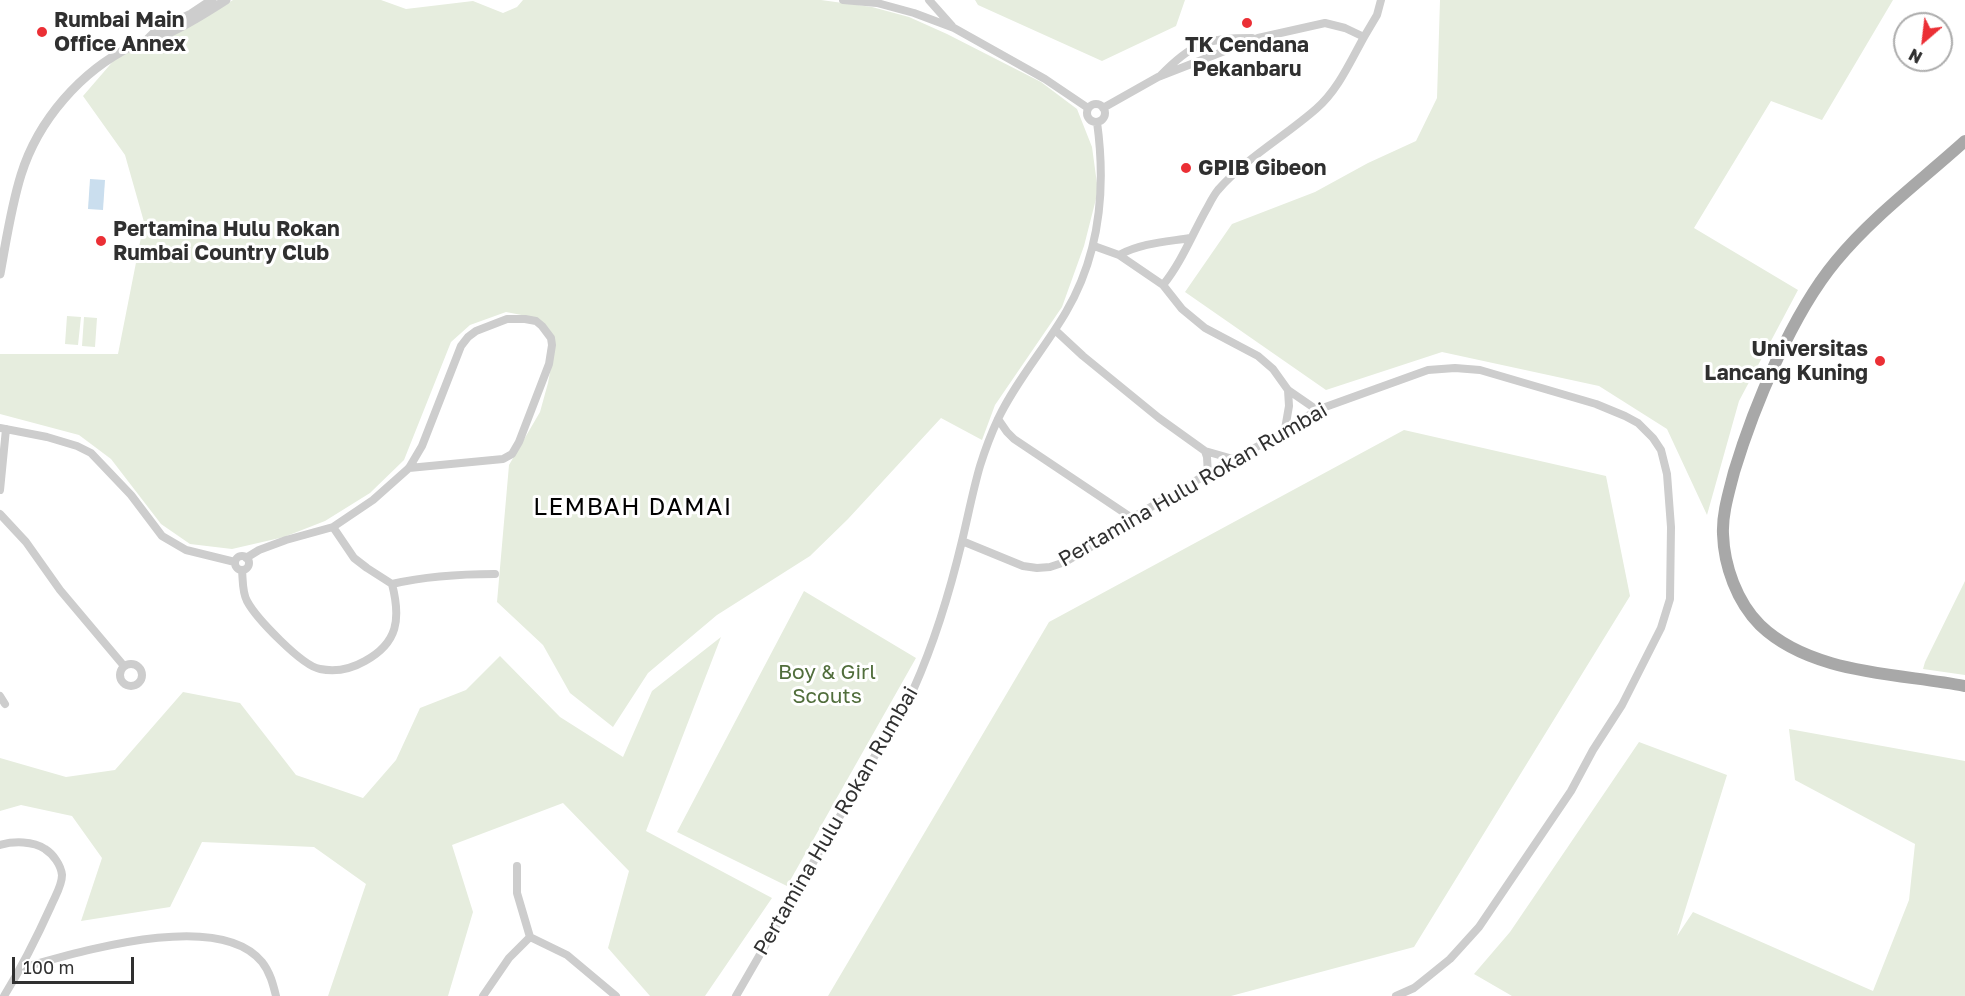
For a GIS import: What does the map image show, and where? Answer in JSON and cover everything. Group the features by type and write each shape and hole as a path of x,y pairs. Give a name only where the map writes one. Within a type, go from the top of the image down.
{"main road":[{"path":"1965,141 1852,242 1818,285 1777,361 1741,448 1729,491 1723,533 1734,585 1749,612 1777,638 1798,651 1822,660 1902,678 1965,686"}],"street":[{"path":"148,39 156,31 191,14 212,0"},
{"path":"0,274 21,175 35,141 50,116 82,80 103,63 131,46 170,33 226,0"},
{"path":"843,0 877,3 914,13 954,28 1045,79 1088,108"},
{"path":"929,0 954,28"},
{"path":"1163,285 1172,274 1216,192 1243,165 1270,146 1325,100 1339,82 1377,15 1381,0"},
{"path":"1103,108 1158,77 1258,38 1324,23 1345,28 1364,37"},
{"path":"1158,77 1174,61 1206,41 1258,38"},
{"path":"1088,108 1096,104 1103,108"},
{"path":"1088,108 1088,118 1097,122 1104,117 1103,108"},
{"name":"Pertamina Hulu Rokan Rumbai","path":"736,996 914,688 936,635 980,466 998,419 1055,330 1082,280 1094,246 1101,175 1097,122"},
{"path":"1119,255 1134,247 1190,238"},
{"path":"1094,246 1119,255 1163,285 1182,309 1205,328 1258,356 1273,369 1288,390 1317,410"},
{"path":"235,562 240,557 246,558 259,550 286,540 333,527 373,500 409,468 422,446 461,346 468,337 476,331 507,319 536,321 542,326 552,345 549,364 519,442 512,454 492,461 409,468"},
{"path":"1055,330 1128,394 1205,451 1233,459"},
{"name":"Pertamina Hulu Rokan Rumbai","path":"962,541 1023,566 1050,567 1077,555 1132,518 1256,448 1317,410 1428,370 1455,368 1480,370 1596,404 1638,423 1653,438 1661,450 1667,474 1671,527 1670,599 1661,628 1622,705 1571,790 1479,927 1450,959 1430,976 1414,988 1396,996"},
{"path":"1285,429 1289,406 1288,390"},
{"path":"998,419 1014,439 1132,518"},
{"path":"0,490 3,428 77,446 91,453 131,495 156,530 171,543 186,550 235,562"},
{"path":"1205,451 1208,475"},
{"path":"0,514 26,542 60,590 124,666"},
{"path":"242,570 248,602 267,626 306,662 318,669 337,671 358,665 377,655 388,644 396,625 396,598 392,584 354,558 333,527"},
{"path":"242,570 248,565 246,558"},
{"path":"235,562 242,570"},
{"path":"392,584 424,577 495,574"},
{"path":"0,696 5,704"},
{"path":"0,845 18,843 40,846 52,855 62,873 60,887 21,968 4,996"},
{"path":"517,866 517,892 530,937 567,955 616,996"},
{"path":"21,968 78,952 188,935 237,945 255,956 267,970 276,996"},
{"path":"483,996 509,958 530,937"}],"green space":[{"path":"233,0 381,0 406,9 473,1 503,13 517,7 523,0 821,0 872,7 909,17 1041,82 1077,109 1092,147 1098,191 1084,246 1062,307 995,405 982,440 941,418 848,519 810,556 717,615 648,673 613,727 570,693 543,645 497,602 509,465 540,412 555,345 537,318 506,312 470,325 451,342 404,460 370,493 325,521 284,537 232,549 190,544 161,524 111,459 79,435 0,414 0,354 118,354 144,222 125,155 83,96 115,59 186,26"},
{"path":"975,0 1185,0 1176,26 1102,61 978,5"},
{"path":"1440,0 1893,0 1822,120 1771,101 1694,228 1798,290 1739,401 1707,515 1667,429 1599,386 1442,352 1326,390 1185,292 1232,224 1315,192 1368,163 1416,141 1437,98"},
{"path":"67,316 81,317 78,345 65,344"},
{"path":"84,317 97,318 95,347 82,346"},
{"path":"1404,430 1606,476 1630,596 1414,947 1231,996 828,996 1049,622"},
{"path":"1965,581 1965,675 1923,669 1925,662"},
{"name":"Boy & Girl Scouts","path":"804,591 916,658 787,886 677,832"},
{"path":"721,637 646,831 772,898 705,996 650,996 608,948 629,871 563,803 452,845 473,912 448,996 328,996 366,884 314,847 202,842 170,907 81,921 102,858 72,816 21,805 0,811 0,758 66,777 115,770 183,692 240,703 296,775 363,798 396,760 420,708 466,690 500,656 560,717 623,757 652,691"},
{"path":"1789,729 1965,761 1965,996 1512,996 1474,974 1510,932 1639,742 1727,775 1677,936 1693,912 1873,991 1909,900 1915,844 1795,780"}],"water":[{"path":"90,179 105,180 103,210 88,209"}],"place":[{"name":"TK Cendana Pekanbaru","path":"1247,23"},
{"name":"Rumbai Main Office Annex","path":"42,32"},
{"name":"GPIB Gibeon","path":"1186,168"},
{"name":"Pertamina Hulu Rokan Rumbai Country Club","path":"101,241"},
{"name":"Universitas Lancang Kuning","path":"1880,361"}],"district":[{"name":"LEMBAH DAMAI","path":"633,507"}]}
